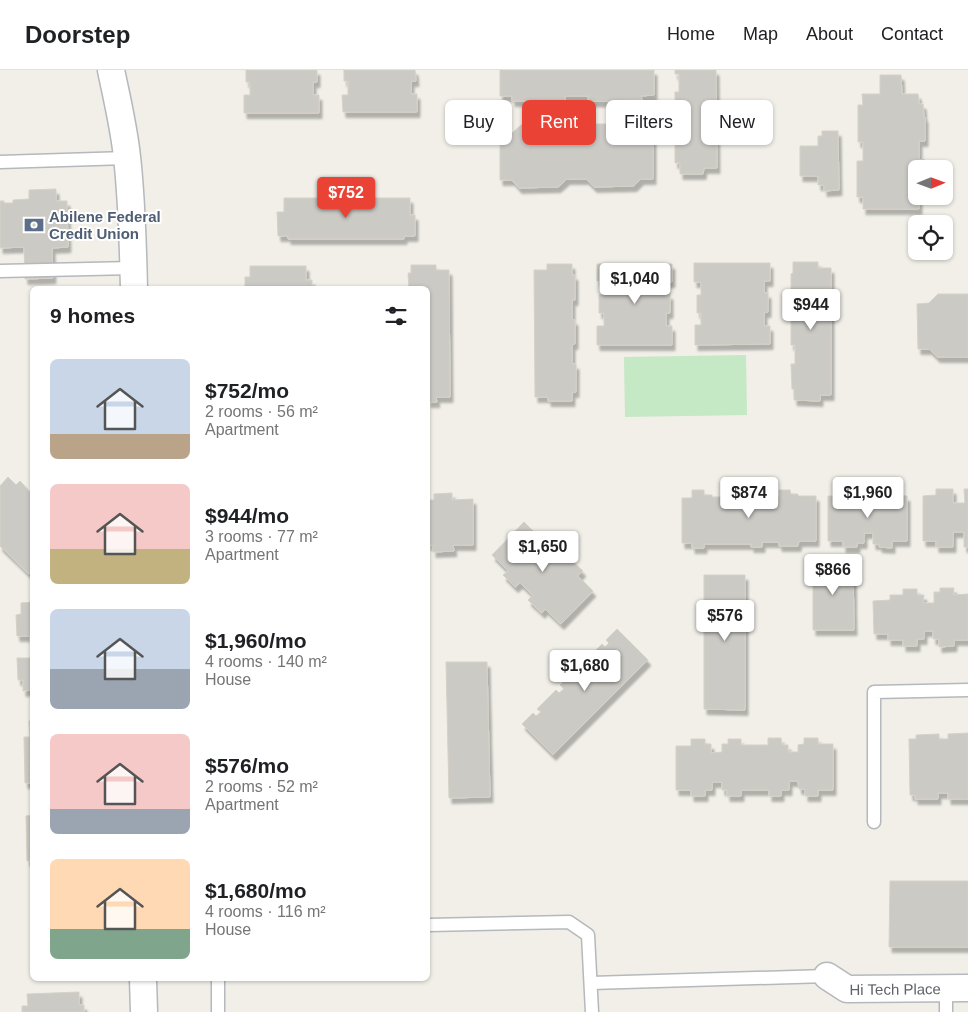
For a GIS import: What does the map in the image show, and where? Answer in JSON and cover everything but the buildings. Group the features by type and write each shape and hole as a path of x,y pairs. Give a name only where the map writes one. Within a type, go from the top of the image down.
{"street":[{"path":"111,70 120,109 127,158 132,226 133,278"},
{"name":"Hi Tech Place","path":"827,976 846,989 953,996"},
{"path":"143,981 144,1012"}],"lane":[{"path":"0,162 127,158"},
{"path":"0,271 133,278"},
{"path":"874,822 874,692 968,690"},
{"path":"430,925 569,922 588,936 592,1012"},
{"path":"591,983 827,976"},
{"path":"218,981 218,1012"}],"green space":[{"path":"746,355 747,415 625,417 624,357"}],"place":[{"name":"Abilene Federal Credit Union","path":"34,225"}]}
